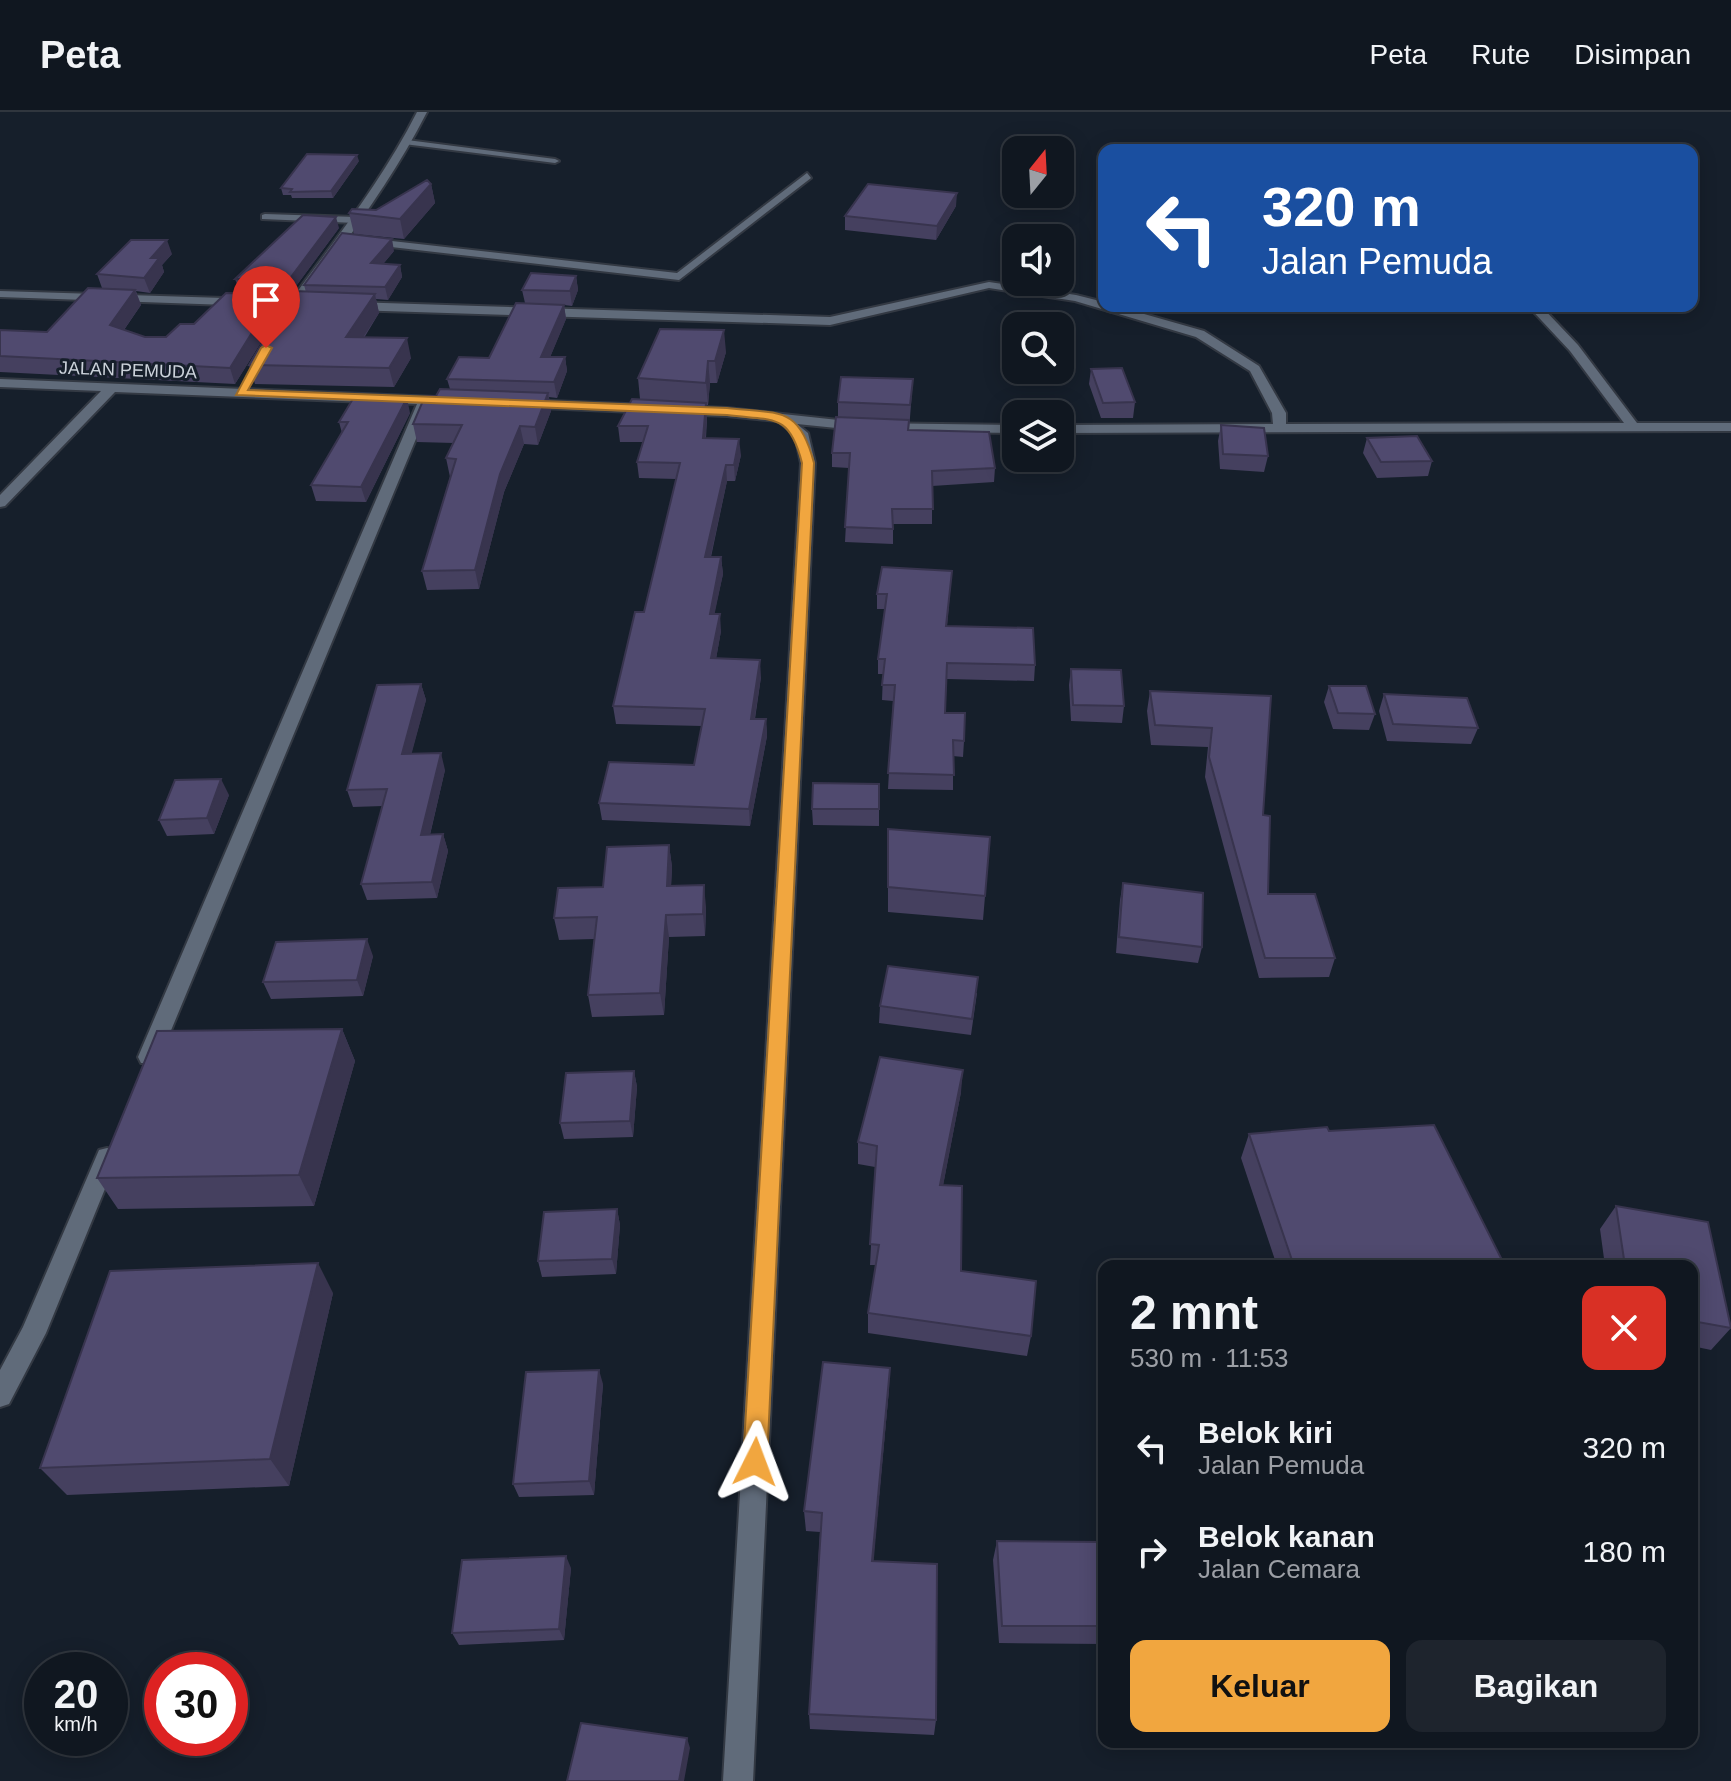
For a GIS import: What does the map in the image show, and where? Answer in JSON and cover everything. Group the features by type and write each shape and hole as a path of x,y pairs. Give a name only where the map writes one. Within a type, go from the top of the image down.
{"street":[{"path":"286,317 356,220 407,142 422,112"},
{"path":"342,238 679,277 807,176"},
{"path":"340,305 830,321 989,285 1076,298 1098,304"},
{"path":"0,294 325,305"},
{"path":"1124,312 1200,334 1255,369 1279,413 1280,429"},
{"path":"1540,312 1574,348 1634,428"},
{"path":"240,393 247,380"},
{"name":"JALAN PEMUDA","path":"0,383 454,402"},
{"path":"0,503 112,387"},
{"path":"143,1071 425,401"},
{"path":"512,404 702,410 866,427 1002,429"},
{"path":"738,1781 808,463 801,433 782,418"},
{"path":"1074,429 1731,427"},
{"path":"0,1395 33,1333 112,1144"}],"lane":[{"path":"407,142 555,161"},
{"path":"265,217 356,220"}],"building":[{"path":"307,154 357,155 331,191 290,192 292,189 281,188"},
{"path":"427,180 431,184 400,219 349,213 352,209 376,210"},
{"path":"868,184 957,193 937,226 845,216"},
{"path":"303,215 336,217 285,285 240,284 246,279 235,279"},
{"path":"342,233 392,239 371,263 400,265 385,287 304,285"},
{"path":"131,240 167,240 151,258 159,258 144,278 97,274"},
{"path":"531,273 576,276 570,291 522,290"},
{"path":"88,288 135,290 110,325 145,337 166,337 180,324 194,324 226,293 276,294 230,368 0,356 0,330 47,332"},
{"path":"293,291 375,294 346,337 407,338 389,368 249,365"},
{"path":"516,303 564,305 541,357 565,357 554,382 447,379 459,357 489,358"},
{"path":"660,329 724,330 715,361 708,361 706,383 638,378"},
{"path":"1122,368 1135,402 1103,403 1091,369"},
{"path":"841,377 913,379 910,405 838,402"},
{"path":"440,389 548,393 535,427 520,426 500,474 475,570 422,571 456,459 446,458 462,425 413,424 425,396 436,396"},
{"path":"354,397 407,398 361,487 311,485 348,422 339,422"},
{"path":"632,399 706,403 703,438 739,439 734,465 726,465 705,557 721,557 710,614 720,614 711,658 760,660 751,719 766,719 749,809 599,803 609,762 694,765 705,709 613,706 635,612 644,612 680,463 637,462 648,426 618,426"},
{"path":"836,417 909,420 908,430 989,432 995,468 932,471 933,509 892,509 893,529 845,527 850,453 832,453"},
{"path":"1221,425 1264,428 1268,456 1223,454"},
{"path":"1417,436 1432,461 1381,462 1367,438"},
{"path":"882,567 952,571 946,626 1033,628 1035,665 947,663 945,713 965,713 964,741 953,740 954,775 888,773 895,685 882,685 885,659 878,659 887,594 877,594"},
{"path":"1071,669 1121,670 1124,706 1073,705"},
{"path":"421,684 402,754 441,753 421,835 443,834 432,882 361,884 387,789 347,790 377,685"},
{"path":"1329,686 1366,686 1375,714 1338,713"},
{"path":"1150,691 1271,696 1263,815 1270,816 1268,894 1315,894 1335,958 1265,958 1209,757 1212,728 1155,725"},
{"path":"1384,694 1467,698 1478,728 1393,724"},
{"path":"221,779 207,818 159,820 175,780"},
{"path":"813,783 879,784 879,809 812,809"},
{"path":"888,829 990,837 985,896 888,887"},
{"path":"669,845 667,886 704,885 703,914 666,915 660,993 588,995 597,917 554,918 558,888 603,887 607,847"},
{"path":"1123,883 1203,893 1202,947 1119,937"},
{"path":"367,939 357,980 263,982 276,942"},
{"path":"888,966 978,977 972,1019 880,1006"},
{"path":"342,1029 299,1175 97,1178 157,1031"},
{"path":"880,1057 963,1070 940,1185 962,1186 961,1271 1036,1281 1031,1336 868,1313 879,1245 870,1244 877,1146 858,1142"},
{"path":"634,1071 630,1121 560,1123 566,1073"},
{"path":"1434,1125 1502,1260 1292,1260 1249,1134 1327,1127 1329,1131"},
{"path":"1616,1206 1708,1222 1731,1328 1698,1322 1698,1260 1624,1260"},
{"path":"617,1209 612,1259 538,1261 544,1212"},
{"path":"318,1263 270,1459 40,1468 110,1271"},
{"path":"823,1362 890,1368 872,1561 937,1564 936,1720 809,1714 822,1513 804,1511"},
{"path":"599,1370 589,1481 513,1484 526,1372"},
{"path":"997,1541 1098,1542 1098,1626 1002,1626"},
{"path":"566,1556 559,1629 452,1633 462,1560"},
{"path":"581,1723 687,1738 679,1781 567,1781"}],"route":[{"path":"266,348 240,393 727,412 782,418 801,433 808,463 755,1462"}]}
